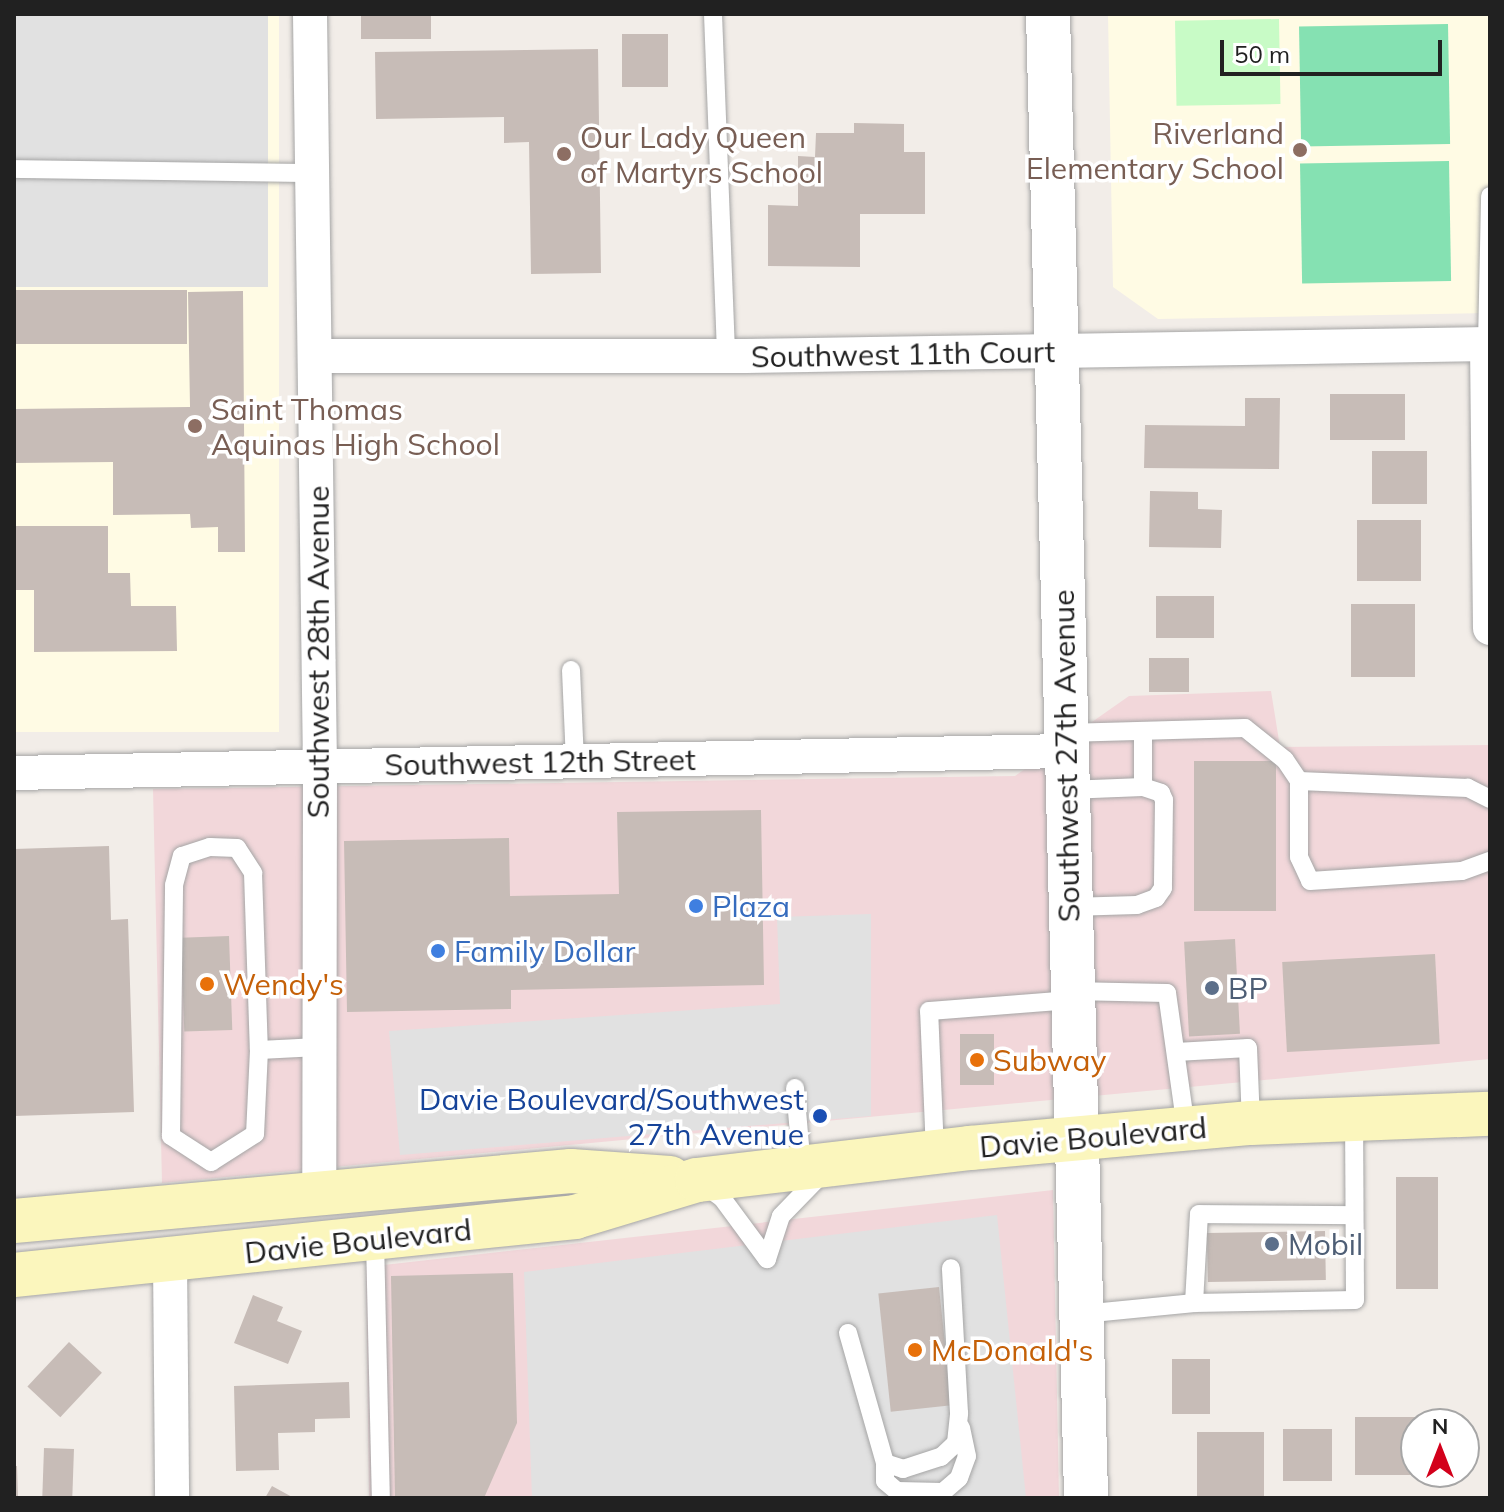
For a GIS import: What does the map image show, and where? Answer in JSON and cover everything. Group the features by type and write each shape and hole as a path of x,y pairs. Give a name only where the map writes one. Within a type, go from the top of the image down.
{"main road":[{"name":"Davie Boulevard","path":"14,1275 575,1217 697,1180 935,1152 1251,1123 1490,1114"},
{"name":"Davie Boulevard","path":"14,1221 212,1182 319,1193 571,1171 697,1180"},
{"path":"170,1259 288,1231 308,1219 319,1193"}],"street":[{"name":"Southwest 28th Avenue","path":"310,14 320,767 319,1193"},
{"name":"Southwest 27th Avenue","path":"1048,14 1074,1138 1086,1498"},
{"name":"Southwest 11th Court","path":"315,356 726,356 1488,344"},
{"path":"1488,344 1490,628"},
{"name":"Southwest 12th Street","path":"14,773 575,761 1066,758"},
{"path":"170,1259 172,1498"}],"lane":[{"path":"713,14 726,356"},
{"path":"14,169 313,173"},
{"path":"1488,344 1490,196"},
{"path":"571,670 575,761"},
{"path":"1066,758 1143,731 1245,728 1285,760 1299,781 1299,857 1310,881 1462,871 1490,861"},
{"path":"1143,731 1143,787"},
{"path":"1066,758 1161,793 1164,800 1163,888 1156,898 1137,905 1070,907"},
{"path":"1299,781 1438,791 1468,788 1490,799"},
{"path":"210,847 237,848 253,873 259,1050 255,1134 212,1182 171,1136 174,885 182,856 210,847"},
{"path":"935,1152 929,1011 1072,996 1167,993 1186,1128"},
{"path":"259,1050 319,1047"},
{"path":"1176,1052 1248,1048 1251,1123"},
{"path":"697,1180 722,1198 767,1259 781,1216 816,1166 795,1088"},
{"path":"1079,1314 1194,1303 1355,1300 1354,1120"},
{"path":"1194,1303 1199,1214 1354,1215"},
{"path":"375,1240 381,1498"},
{"path":"848,1333 885,1463 885,1481 897,1491 943,1492 959,1478 967,1456 959,1417 951,1268"},
{"path":"885,1463 903,1469 941,1457 956,1443 959,1417"}],"shaded area":[{"name":"Saint Thomas Aquinas High School","path":"14,14 279,14 279,732 14,732"},
{"path":"14,14 268,14 268,287 14,287"},
{"name":"Riverland Elementary School","path":"1108,14 1490,14 1490,313 1158,319 1113,287"},
{"path":"1271,691 1280,747 1490,745 1490,1059 162,1183 153,789 1015,776 1129,696"},
{"path":"871,914 871,1116 400,1155 389,1031 780,1004 777,917"},
{"path":"1053,1190 1059,1498 369,1498 366,1267"},
{"path":"997,1215 1026,1498 532,1498 524,1272"}],"green space":[{"path":"1279,19 1280,104 1176,106 1175,21"},
{"path":"1448,24 1450,144 1301,147 1299,27"},
{"path":"1449,161 1451,281 1302,284 1300,164"}],"building":[{"path":"361,14 431,14 431,39 361,39"},
{"path":"622,34 668,34 668,87 622,87"},
{"path":"598,49 601,273 531,274 529,142 504,143 504,117 376,119 375,52"},
{"path":"854,123 904,124 904,152 925,152 925,214 860,214 860,267 768,266 768,205 798,206 798,156 815,157 816,133 854,133"},
{"path":"14,290 187,290 187,344 14,344"},
{"path":"243,291 245,552 218,552 218,527 191,528 190,514 113,515 113,462 14,463 14,409 190,407 188,292"},
{"path":"1330,394 1405,394 1405,440 1330,440"},
{"path":"1245,398 1280,398 1279,469 1144,468 1145,425 1245,426"},
{"path":"1372,451 1427,451 1427,504 1372,504"},
{"path":"1150,491 1198,492 1198,509 1222,510 1221,548 1149,547"},
{"path":"1357,520 1421,520 1421,581 1357,581"},
{"path":"14,526 108,526 108,573 130,573 131,606 176,606 177,651 34,652 34,590 14,590"},
{"path":"1156,596 1214,596 1214,638 1156,638"},
{"path":"1351,604 1415,604 1415,677 1351,677"},
{"path":"1149,658 1189,658 1189,692 1149,692"},
{"path":"1194,761 1276,761 1276,911 1194,911"},
{"path":"761,810 764,985 511,990 511,1009 347,1012 344,841 509,838 510,896 619,894 617,812"},
{"path":"109,846 111,920 128,919 134,1112 14,1116 14,849"},
{"name":"Wendy's","path":"229,936 232,1030 184,1032 181,938"},
{"name":"BP","path":"1235,939 1240,1034 1189,1037 1184,942"},
{"path":"1435,954 1440,1044 1287,1052 1282,962"},
{"name":"Subway","path":"960,1034 994,1034 994,1085 960,1085"},
{"path":"1396,1177 1438,1177 1438,1289 1396,1289"},
{"path":"1325,1231 1326,1280 1208,1282 1207,1233"},
{"path":"513,1273 517,1423 484,1498 395,1498 391,1276"},
{"name":"McDonald's","path":"939,1287 951,1405 891,1412 878,1293"},
{"path":"253,1295 283,1307 277,1321 302,1331 288,1364 234,1343"},
{"path":"69,1342 102,1373 60,1417 27,1387"},
{"path":"1172,1359 1210,1359 1210,1414 1172,1414"},
{"path":"349,1382 350,1418 315,1419 315,1432 278,1433 279,1470 236,1471 234,1386"},
{"path":"1355,1417 1400,1417 1400,1475 1355,1475"},
{"path":"1283,1429 1332,1429 1332,1481 1283,1481"},
{"path":"1197,1432 1264,1432 1264,1498 1197,1498"},
{"path":"44,1448 74,1449 72,1498 42,1498"},
{"path":"14,1466 17,1466 18,1498 14,1498"},
{"path":"272,1486 294,1498 265,1498"}],"place":[{"name":"Riverland Elementary School","path":"1300,150"},
{"name":"Our Lady Queen of Martyrs School","path":"564,154"},
{"name":"Saint Thomas Aquinas High School","path":"195,426"},
{"name":"Plaza","path":"696,906"},
{"name":"Family Dollar","path":"438,951"},
{"name":"Wendy's","path":"207,984"},
{"name":"BP","path":"1212,988"},
{"name":"Subway","path":"977,1060"},
{"name":"Davie Boulevard/Southwest 27th Avenue","path":"820,1116"},
{"name":"Mobil","path":"1272,1244"},
{"name":"McDonald's","path":"915,1350"}]}
